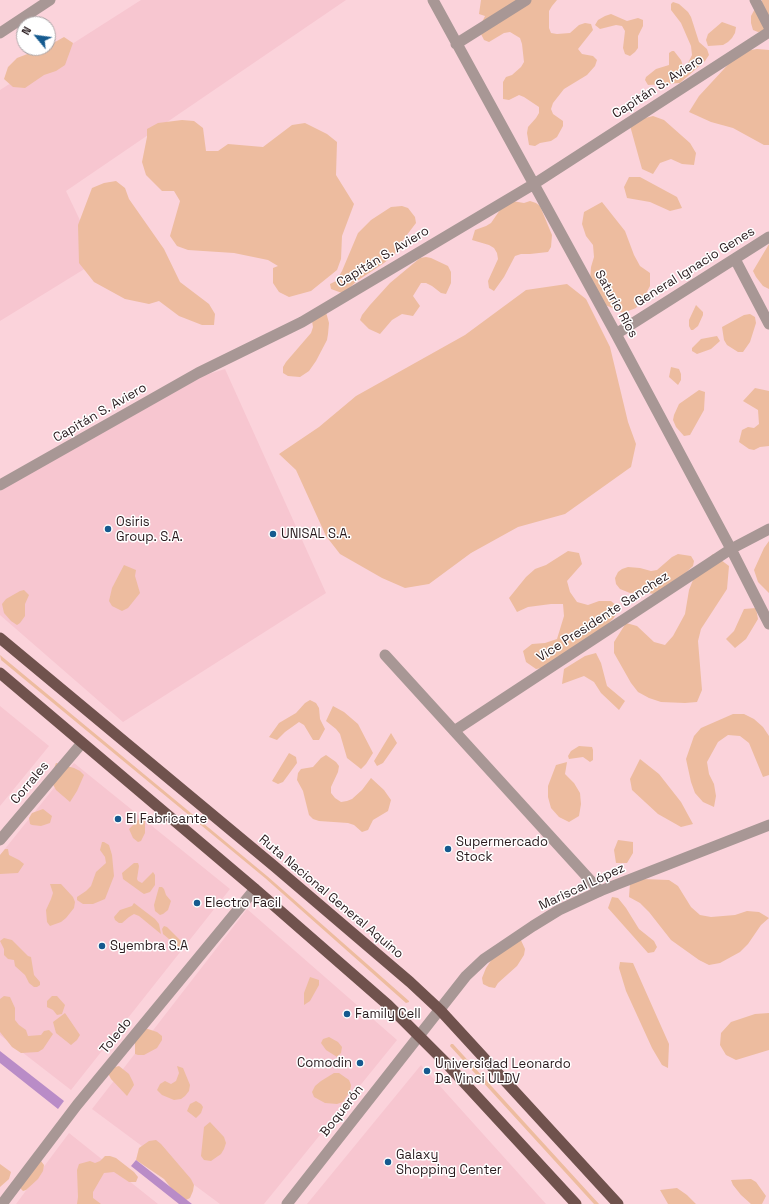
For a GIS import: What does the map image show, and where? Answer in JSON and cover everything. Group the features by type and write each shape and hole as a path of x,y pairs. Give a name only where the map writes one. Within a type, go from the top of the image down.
{"highway":[{"name":"Ruta Nacional General Aquino","path":"0,638 280,871 440,1010 618,1204"},
{"path":"0,673 255,889 388,1005 446,1063 576,1204"}],"street":[{"path":"0,33 50,0"},
{"name":"Saturio Ríos","path":"433,0 616,334 731,549 769,624"},
{"path":"456,44 526,0"},
{"path":"755,0 769,27"},
{"name":"Capitán S. Aviero","path":"0,485 198,373 302,322 534,184 769,32"},
{"name":"General Ignacio Genes","path":"616,334 769,237"},
{"path":"735,259 769,324"},
{"name":"Vice Presidente Sanchez","path":"454,731 731,549 769,529"},
{"path":"385,655 600,891"},
{"name":"Corrales","path":"0,840 82,743"},
{"name":"Mariscal López","path":"419,1036 466,976 484,959 559,910 600,891 769,825"},
{"name":"Toledo","path":"2,1204 77,1105 255,889"},
{"name":"Boquerón","path":"287,1204 419,1036"}],"shaded area":[{"path":"141,0 346,0 66,191 99,260 0,321 0,90 53,56 56,56 56,54"},
{"path":"481,0 557,0 549,11 549,28 551,33 570,33 579,25 585,23 591,24 593,30 578,49 582,54 593,56 597,60 595,66 587,75 564,89 553,103 551,109 553,114 563,121 563,126 557,137 551,141 540,143 535,146 529,145 527,133 528,127 539,113 539,107 519,95 509,100 503,99 503,82 506,77 512,75 521,67 524,62 522,44 520,38 510,32 504,33 489,42 484,40 481,34 482,22 485,16 479,14"},
{"path":"762,0 769,0 769,30 758,32 753,30 751,16 757,5 762,4"},
{"path":"673,2 679,4 688,12 699,42 707,49 709,55 705,61 680,83 648,85 645,80 646,77 656,69 669,65 669,53 674,51 681,60 683,66 686,67 692,55 691,46 681,23 671,10 671,4"},
{"path":"611,14 627,21 638,18 643,20 643,26 638,36 638,48 630,56 625,54 623,48 625,31 622,26 616,25 600,29 595,25 598,20"},
{"path":"722,22 736,27 735,33 728,42 723,45 708,46 706,40 708,34"},
{"path":"64,37 73,43 65,65 56,71 44,75 25,88 13,87 4,79 8,67 17,58 22,56 56,56 56,42"},
{"path":"757,49 769,50 769,145 764,145 733,128 711,122 689,112 699,96 735,57 745,51"},
{"path":"653,116 664,120 690,143 696,153 694,165 682,164 671,159 660,163 653,174 642,169 629,122"},
{"path":"182,120 194,121 203,128 206,151 218,151 228,144 263,147 292,125 305,123 327,134 337,142 336,175 354,204 342,236 341,259 337,270 311,291 289,297 279,292 273,283 273,268 278,266 268,260 234,253 188,250 177,246 170,236 180,201 174,191 162,191 146,175 142,162 147,129 158,123"},
{"path":"629,177 640,177 677,197 682,208 670,211 650,202 627,198 624,187"},
{"path":"116,181 125,188 129,199 164,249 180,282 209,304 215,314 214,325 202,325 179,316 159,301 149,304 125,299 94,282 79,263 78,225 92,188 104,183"},
{"path":"512,201 524,203 530,201 540,206 552,235 551,247 548,252 521,254 515,256 504,277 494,291 489,288 488,281 498,259 497,253 494,248 489,245 472,240 475,230 491,223 502,207"},
{"path":"602,202 625,231 640,266 650,273 650,286 644,297 636,308 623,313 601,303 590,281 591,267 594,257 593,245 586,236 582,224 584,212"},
{"path":"402,206 408,208 415,217 416,223 400,244 394,255 342,293 331,289 330,284 336,281 342,271 358,233 371,220 391,207"},
{"path":"769,244 769,289 763,286 753,271"},
{"path":"426,257 448,266 451,272 451,283 446,294 441,293 426,283 421,283 413,296 420,306 413,316 402,314 392,320 380,334 369,329 360,320 362,315 390,283 420,258"},
{"path":"567,284 586,299 610,347 628,422 636,444 631,467 565,514 518,527 471,553 429,584 405,588 382,578 340,554 326,536 296,470 279,454 319,427 356,396 465,335 526,290"},
{"path":"696,305 703,312 703,315 698,326 691,330 689,320"},
{"path":"326,312 329,323 327,340 309,371 300,377 288,376 283,373 283,367 286,362 311,333 313,327 312,321"},
{"path":"750,314 755,317 756,323 750,342 743,352 738,352 727,345 724,340 722,327 744,315"},
{"path":"717,336 720,341 711,349 697,354 692,351 692,348 701,339"},
{"path":"671,367 679,369 681,374 681,380 678,385 669,377"},
{"path":"225,369 326,593 123,722 0,615 0,491 169,392 202,376"},
{"path":"755,388 769,391 769,446 760,447 754,450 749,449 739,442 742,430 748,427 754,428 759,424 758,410 743,401"},
{"path":"699,390 705,392 704,410 690,435 684,436 676,427 673,420 674,415 679,404"},
{"path":"769,541 769,593 758,582 754,570 764,548"},
{"path":"568,551 579,553 582,564 567,581 570,592 577,602 588,605 599,601 611,601 620,609 613,619 587,645 552,666 536,669 526,662 523,651 532,644 545,643 557,639 564,616 563,604 528,607 517,612 509,598 526,577 535,569 546,565"},
{"path":"678,554 691,556 694,561 693,566 671,586 654,594 642,592 630,593 620,589 616,584 615,578 618,572 622,569 628,567 651,571 657,570 672,557"},
{"path":"713,554 729,566 727,589 701,629 698,641 702,690 697,702 661,702 649,698 638,692 631,683 614,653 614,642 626,623 637,626 654,642 665,645 673,636 685,614 689,590 697,570"},
{"path":"124,565 136,570 135,576 140,593 128,608 122,611 112,606 109,601 112,588"},
{"path":"24,590 29,595 25,604 25,616 17,625 4,613 2,604 6,599"},
{"path":"756,608 758,619 746,639 735,648 726,639 734,631 744,609"},
{"path":"596,653 601,663 607,686 625,701 619,710 601,693 594,682 584,676 562,684 564,669 585,656"},
{"path":"0,655 267,876 409,1002 406,1003 265,878 1,660"},
{"path":"310,700 316,703 319,708 320,719 325,729 319,740 313,740 304,725 299,722 277,740 269,737 279,723 296,713 305,703"},
{"path":"0,706 49,746 0,806"},
{"path":"333,706 344,712 358,724 373,753 361,769 347,758 340,734 326,721"},
{"path":"733,714 744,714 754,719 763,727 769,736 769,775 763,777 749,743 740,736 728,735 718,742 707,762 716,796 714,807 703,802 695,793 686,759 694,736 701,728"},
{"path":"391,733 397,743 383,763 377,766 374,761"},
{"path":"579,746 592,747 593,760 590,762 583,757 569,759 568,756 571,751"},
{"path":"289,753 296,757 297,763 283,782 278,784 272,781"},
{"path":"326,755 339,766 338,772 331,787 331,793 335,798 341,802 352,799 362,790 371,778 384,790 391,800 388,811 373,820 368,830 362,832 354,825 348,823 319,821 313,819 309,815 303,791 297,780 298,773 301,769 313,767"},
{"path":"640,759 659,774 681,802 693,824 681,827 658,814 632,790 630,779"},
{"path":"567,762 565,774 574,783 580,793 581,804 579,816 569,822 559,817 551,808 548,797 548,786 556,765"},
{"path":"56,763 74,768 84,775 70,802 56,790 50,779"},
{"path":"74,763 230,889 71,1090 0,1035 0,855"},
{"path":"43,809 52,816 50,823 41,826 30,824 29,818 32,813"},
{"path":"141,817 145,818 145,833 141,841 138,842 133,838 129,829"},
{"path":"618,840 633,842 633,853 627,863 616,863 614,850"},
{"path":"102,842 109,845 112,855 114,876 105,899 93,904 83,904 77,900 77,897 91,886 96,872 106,863 105,857 100,850"},
{"path":"5,849 8,849 9,855 24,864 18,873 0,874 0,855"},
{"path":"134,863 138,863 139,866 138,881 142,883 153,872 155,875 155,885 150,892 144,894 123,879 122,873"},
{"path":"642,879 669,880 678,886 691,907 700,915 711,917 735,915 747,911 759,912 769,918 761,925 748,944 740,952 720,963 709,965 699,960 671,940 649,912 640,903 629,897 630,883"},
{"path":"50,884 61,884 73,897 75,902 74,908 66,918 61,922 50,926 47,922 46,910 53,893"},
{"path":"159,887 164,889 166,895 171,901 168,910 160,915 155,911 154,905"},
{"path":"612,897 618,898 639,929 654,941 657,947 654,952 648,953 608,908"},
{"path":"134,903 155,919 159,924 161,934 139,916 134,914 122,923 115,920 114,917 120,910 132,906"},
{"path":"247,909 397,1040 264,1204 220,1204 92,1109"},
{"path":"164,926 167,927 183,943 183,947 181,949 163,934 162,929"},
{"path":"519,936 525,949 524,955 517,966 498,983 495,988 483,984 482,978 486,968 496,953"},
{"path":"4,938 12,940 28,956 31,957 34,975 40,982 40,985 34,987 29,983 25,975 15,966 14,960 8,959 4,955 4,949 0,941"},
{"path":"620,962 633,963 669,1044 668,1068 662,1065 652,1048 626,991 619,968"},
{"path":"310,977 319,980 319,985 310,1001 304,1005 304,993"},
{"path":"4,996 10,997 15,1008 15,1020 26,1030 28,1036 41,1035 44,1031 49,1030 53,1034 43,1049 38,1052 21,1053 12,1047 0,1032 0,999"},
{"path":"52,996 57,996 65,1005 62,1014 57,1015 53,1010 47,1007 47,1001"},
{"path":"65,1013 80,1035 71,1045 56,1033 53,1022"},
{"path":"769,1013 769,1050 736,1060 726,1055 720,1045 721,1033 731,1022 755,1014"},
{"path":"145,1028 157,1032 162,1036 162,1040 157,1048 144,1055 138,1055 135,1054 135,1041"},
{"path":"329,1037 338,1042 342,1047 341,1053 337,1057 326,1050 321,1043 323,1039"},
{"path":"453,1044 599,1204 594,1204 450,1046"},
{"path":"0,1051 64,1101 58,1109 0,1063"},
{"path":"421,1065 546,1204 307,1204"},
{"path":"119,1066 129,1074 134,1085 127,1096 111,1079 108,1073 115,1067"},
{"path":"177,1066 183,1068 190,1085 189,1091 185,1096 181,1099 174,1100 162,1095 157,1090 160,1084 165,1081 171,1084 176,1081 179,1073"},
{"path":"334,1073 339,1073 349,1080 351,1085 350,1091 343,1102 337,1104 325,1103 314,1097 312,1092 315,1086"},
{"path":"196,1101 203,1107 201,1113 196,1118 187,1111 190,1104"},
{"path":"210,1122 224,1137 226,1143 221,1154 211,1161 204,1160 201,1156 204,1127"},
{"path":"69,1133 158,1204 16,1204"},
{"path":"156,1140 191,1179 194,1185 190,1198 184,1201 179,1198 164,1179 136,1160 139,1148 149,1141"},
{"path":"105,1156 116,1158 134,1172 138,1177 136,1182 129,1182 114,1172 104,1173 93,1192 93,1198 101,1204 77,1204 77,1170 79,1164 90,1161 95,1163 100,1161"},
{"path":"136,1160 192,1204 179,1204 131,1166"},
{"path":"41,1161 44,1165 43,1171 38,1179 23,1191 21,1186"},
{"path":"0,1164 11,1172 9,1179 0,1187"},
{"path":"751,1179 756,1182 766,1196 762,1204 751,1204 741,1195 731,1180"},
{"path":"677,1188 696,1204 668,1204 660,1190"}],"place":[{"name":"Osiris Group. S.A.","path":"108,529"},
{"name":"UNISAL S.A.","path":"273,534"},
{"name":"El Fabricante","path":"118,819"},
{"name":"Supermercado Stock","path":"448,849"},
{"name":"Electro Facil","path":"197,903"},
{"name":"Syembra S.A","path":"102,946"},
{"name":"Family Cell","path":"347,1014"},
{"name":"Comodin","path":"360,1063"},
{"name":"Universidad Leonardo Da Vinci ULDV","path":"427,1071"},
{"name":"Galaxy Shopping Center","path":"388,1162"}]}
